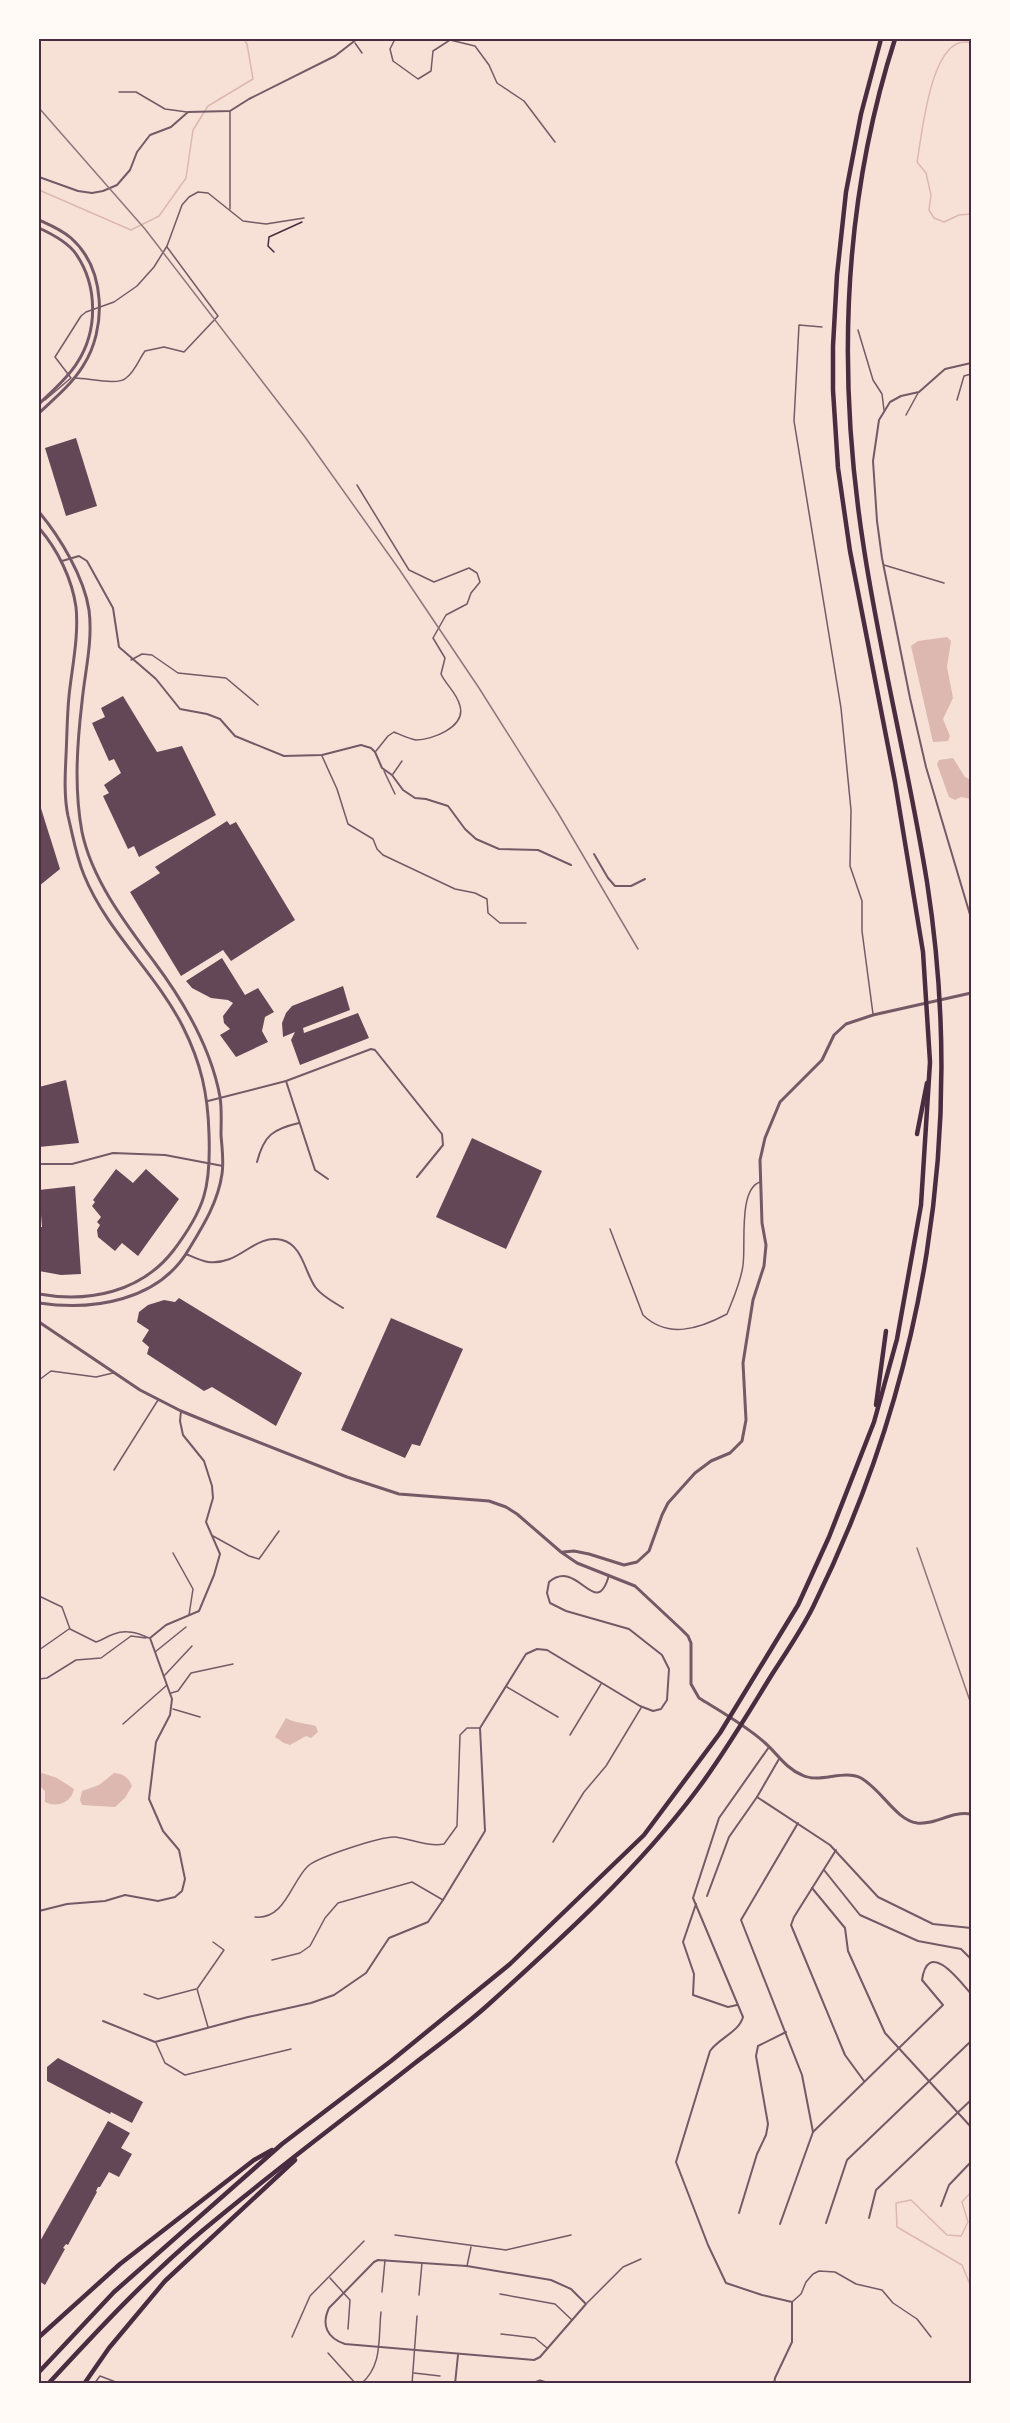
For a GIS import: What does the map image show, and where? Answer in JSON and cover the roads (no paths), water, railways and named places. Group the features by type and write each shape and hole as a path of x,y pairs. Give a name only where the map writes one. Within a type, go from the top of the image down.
{"highway":[{"path":"39,2372 114,2292 282,2144 391,2061 510,1964 644,1835 720,1732 798,1605 833,1527 874,1422 897,1339 921,1205 930,1062 923,952 897,794 850,551 838,468 833,390 837,275 846,192 861,114 881,39"},
{"path":"48,2384 100,2327 197,2235 484,2009 626,1873 693,1795 731,1742 810,1613 840,1547 887,1425 922,1288 935,1205 943,1079 938,985 927,885 863,548 852,457 847,376 849,278 858,202 874,114 895,39"},
{"path":"918,1134 930,1062"},
{"path":"874,1422 886,1331"},
{"path":"39,2337 120,2264 254,2160 282,2144"},
{"path":"84,2384 121,2332 165,2281 230,2218 285,2170 305,2148"}],"street":[{"path":"39,177 78,191 92,193 117,185 150,135 171,127 188,112 230,111 249,99 335,56 355,43 357,39"},
{"path":"39,220 71,238 83,252 93,271 98,291 99,317 94,345 83,367 39,413"},
{"path":"39,228 64,242 75,253 89,282 92,304 87,341 77,363 39,403"},
{"path":"971,363 945,369 919,392 896,398 884,410 878,427 873,460 877,521 884,565 926,767 971,918"},
{"path":"39,512 53,528 71,557 88,608 90,641 82,701 77,784 82,834 94,869 133,934 178,995 204,1044 220,1097 223,1166 220,1186 211,1212 186,1254 168,1275 126,1299 103,1305 39,1304"},
{"path":"39,528 62,561 76,607 65,778 67,811 75,845 84,875 118,936 165,998 182,1026 200,1067 208,1101 210,1165 206,1195 198,1215 163,1263 150,1275 108,1293 86,1298 39,1294"},
{"path":"62,561 79,556 87,561 113,608 119,647 131,660 156,679 180,709 220,719 234,736 284,756 322,755 361,746 371,748 382,768 392,775 403,790 416,798 448,806 465,829 476,839 499,849 538,850 571,865"},
{"path":"594,854 615,886 631,886 645,879"},
{"path":"561,1552 574,1551 624,1565 637,1562 649,1551 668,1503 695,1473 711,1461 730,1453 742,1441 746,1420 743,1363 753,1300 764,1266 766,1245 762,1223 761,1151 780,1102 822,1060 840,1028 873,1015 971,993"},
{"path":"208,1101 286,1081 371,1049 375,1050 442,1134 443,1145 417,1177"},
{"path":"286,1081 315,1170 328,1179"},
{"path":"256,1162 267,1136 280,1128 299,1123"},
{"path":"39,1164 72,1164 113,1153 165,1155 223,1166"},
{"path":"186,1254 205,1262 226,1261 243,1254 255,1244 270,1239 284,1240 296,1249 316,1287 343,1308"},
{"path":"39,1323 114,1373 181,1411 399,1494 498,1503 517,1514 577,1563 635,1586 688,1636 692,1654 691,1684 699,1698 764,1741 794,1772 806,1777 850,1775 858,1777 876,1788 905,1819 917,1823 928,1822 958,1812 971,1814"},
{"path":"39,1911 67,1904 105,1901 125,1895 158,1901 175,1897 182,1891 185,1879 179,1850 163,1831 148,1799 156,1742 172,1709 171,1693 150,1638 164,1626 199,1611 219,1562 220,1554 206,1522 213,1498 212,1486 204,1461 183,1435 180,1421 181,1411"},
{"path":"103,2021 155,2042 334,1995 366,1973 389,1938 428,1922 444,1900 485,1831 480,1728 526,1654 537,1649 547,1650 642,1707 653,1711 661,1709 667,1700 669,1669 662,1656 629,1629 566,1611 550,1603 547,1593 549,1582 557,1575 566,1575 592,1592 599,1592 604,1588 609,1575"},
{"path":"769,1747 719,1818 693,1898 739,2004 743,2020 738,2027 715,2043 710,2051 676,2162 708,2245 726,2283 792,2302 792,2342 774,2384"},
{"path":"707,1896 729,1837 757,1797 779,1759"},
{"path":"757,1797 836,1850 878,1897 933,1924 971,1928"},
{"path":"798,1823 741,1920 802,2075 813,2132"},
{"path":"836,1850 791,1925 845,2055 864,2081"},
{"path":"824,1870 860,1915 918,1941 961,1949 971,1959"},
{"path":"812,1888 845,1928 849,1951 885,2033 971,2127"},
{"path":"696,1904 683,1942 694,1974 693,1995 728,2007 739,2004"},
{"path":"780,2224 813,2132 943,2005 922,1980 924,1970 930,1964 941,1963 950,1968 971,1994"},
{"path":"739,2212 768,2124 756,2056 758,2046 786,2032"},
{"path":"826,2223 847,2160 970,2042"},
{"path":"869,2218 876,2190 971,2100"},
{"path":"940,2206 949,2185 971,2162"},
{"path":"385,2260 467,2266 551,2280 571,2289 586,2304 540,2357 534,2360 345,2344 335,2341 325,2326 325,2316 329,2308 374,2262 385,2260"},
{"path":"455,2384 458,2355"},
{"path":"532,2384 540,2381 550,2384"}],"lane":[{"path":"395,39 390,49 393,62 418,79 431,71 433,51 450,40 475,46 489,65 497,83 524,101 555,142"},
{"path":"355,43 362,53"},
{"path":"119,92 136,92 165,109 188,112"},
{"path":"230,111 230,210"},
{"path":"71,378 55,357 81,316 114,302 136,286 167,246 182,205 189,197 198,192 208,193 243,221 266,224 304,218"},
{"path":"39,403 53,395 71,378 92,378 116,383 126,379 145,351 164,347 184,351 218,316 167,246"},
{"path":"822,327 799,325 794,422 841,708 851,810 850,866 862,901 862,931 873,1015"},
{"path":"858,330 873,380 882,394 884,410"},
{"path":"957,400 964,376 971,374"},
{"path":"906,415 919,392"},
{"path":"357,484 410,570 434,582 469,568 477,573 480,582 471,593 467,604 446,615 433,638 445,658 441,674 461,707 455,724 448,731 418,740 394,732 375,752"},
{"path":"884,565 944,583"},
{"path":"131,660 142,654 152,656 178,673 226,678 258,705"},
{"path":"322,755 337,789 348,824 373,839 377,849 383,855 455,889 482,895 487,898 488,913 492,919 500,923 526,923"},
{"path":"392,775 402,761"},
{"path":"382,768 395,794"},
{"path":"610,1229 643,1315 653,1325 666,1328 704,1327 727,1314 743,1266 744,1218 749,1193 755,1184 760,1182"},
{"path":"39,1380 51,1371 96,1377 114,1373"},
{"path":"114,1470 158,1399"},
{"path":"213,1536 259,1559 279,1531"},
{"path":"173,1553 193,1589 189,1615"},
{"path":"39,1596 62,1607 70,1629 96,1642 106,1640 114,1634 136,1631 150,1638"},
{"path":"154,1652 186,1627"},
{"path":"39,1650 70,1629"},
{"path":"39,1679 47,1678 76,1660 101,1658 131,1636 150,1638"},
{"path":"164,1677 192,1646"},
{"path":"171,1693 178,1691 191,1673 232,1664"},
{"path":"570,1735 601,1683"},
{"path":"123,1724 167,1684"},
{"path":"507,1686 558,1717"},
{"path":"553,1842 584,1792 606,1766 642,1707"},
{"path":"172,1709 200,1718"},
{"path":"255,1917 262,1918 270,1914 285,1901 307,1866 324,1856 392,1836 437,1845 444,1844 457,1826 460,1735 467,1728 480,1728"},
{"path":"272,1960 300,1953 310,1946 325,1918 338,1903 412,1882 444,1900"},
{"path":"144,1994 158,1999 197,1989 224,1950 213,1942"},
{"path":"197,1989 209,2028"},
{"path":"155,2042 165,2063 185,2075 291,2049"},
{"path":"395,2235 507,2250 571,2235"},
{"path":"292,2337 310,2296 364,2241"},
{"path":"467,2266 471,2246"},
{"path":"586,2304 623,2267 641,2259"},
{"path":"382,2292 385,2260"},
{"path":"419,2295 422,2263"},
{"path":"792,2302 801,2294 806,2282 813,2274 819,2271 835,2272 856,2284 882,2290 893,2303 917,2319 931,2337"},
{"path":"329,2277 350,2300 348,2329"},
{"path":"500,2294 555,2304 572,2320"},
{"path":"362,2384 376,2366 381,2312"},
{"path":"412,2384 417,2316"},
{"path":"501,2334 535,2338 547,2349"},
{"path":"328,2353 356,2384"},
{"path":"413,2373 440,2376"},
{"path":"94,2384 100,2376 121,2384"}],"waterway":[{"path":"39,190 131,230 159,216 186,178 193,130 208,106 253,79 247,44 244,39"},
{"path":"971,43 957,44 946,53 938,68 926,109 917,162 926,173 931,195 929,210 934,218 944,222 959,215 971,214"},
{"path":"971,2192 962,2202 968,2222 961,2236 947,2235 911,2200 896,2203 897,2227 962,2265 971,2287"}],"railway":[{"path":"39,108 145,229 305,437 399,569 479,688 558,813 638,949"},
{"path":"917,1548 971,1704"}]}
